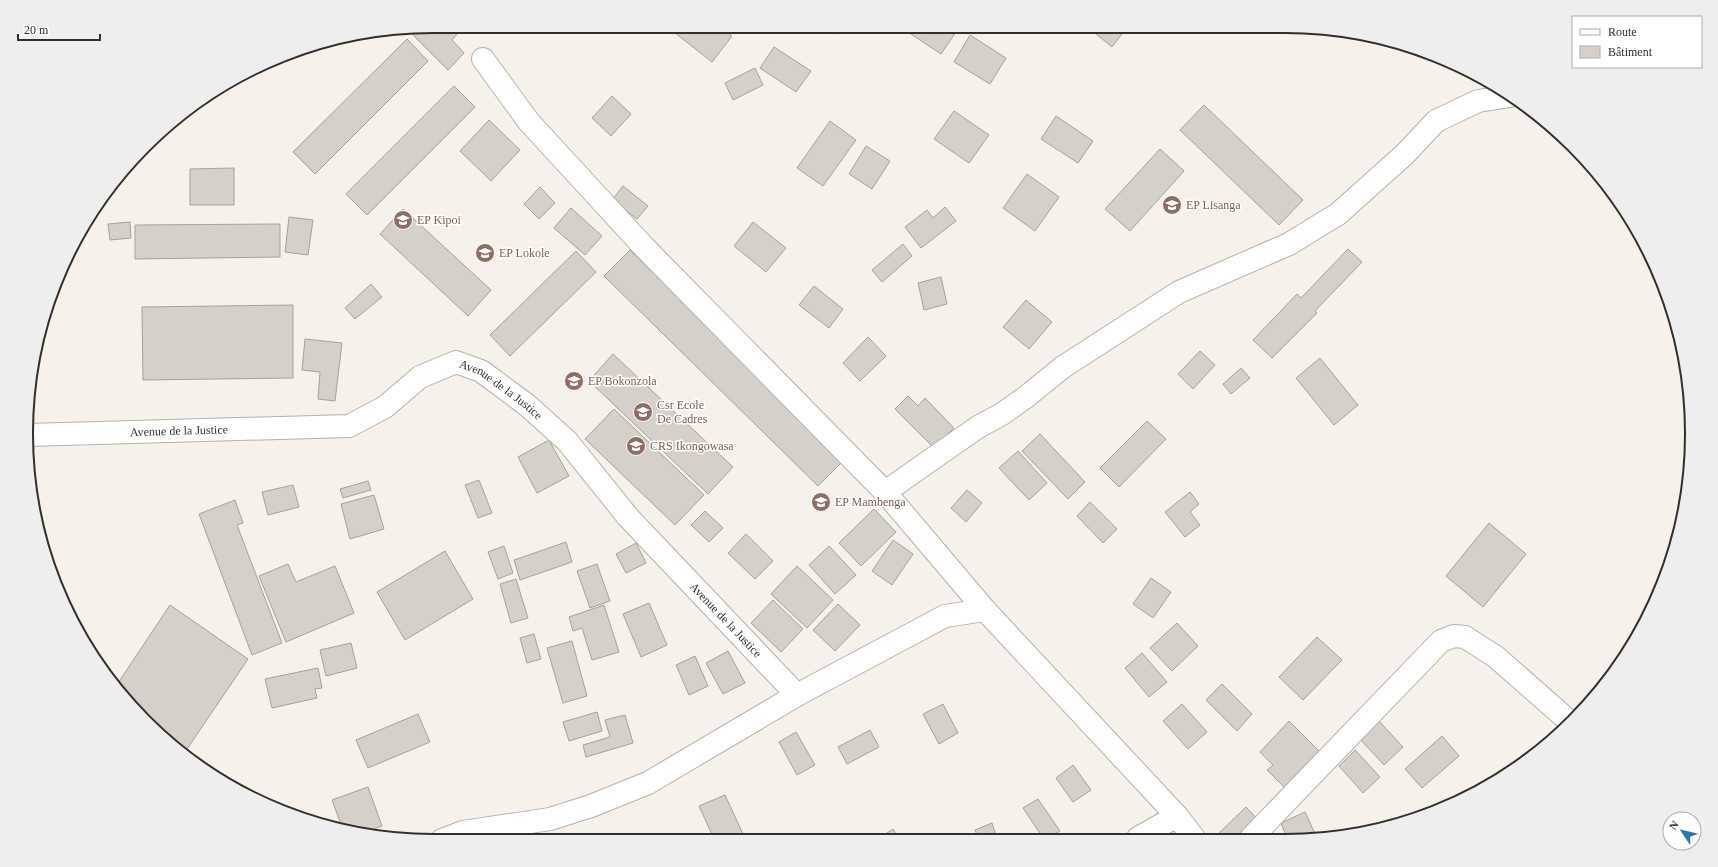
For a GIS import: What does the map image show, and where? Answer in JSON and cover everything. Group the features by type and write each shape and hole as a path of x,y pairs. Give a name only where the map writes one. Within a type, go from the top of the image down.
{"street":[{"path":"483,59 529,122 644,247 885,492 985,610 1176,816 1191,834"},
{"path":"885,492 978,427 1002,414 1026,397 1062,367 1179,292 1289,244 1338,214 1405,154 1436,121 1478,100 1502,97"},
{"name":"Avenue de la Justice","path":"33,435 348,426 385,407 420,378 456,362 481,371 527,405 568,441 628,517 797,695"},
{"path":"945,616 966,587"},
{"path":"458,834 550,819 591,806 648,784 797,695 945,616 985,610"},
{"path":"1255,834 1441,641 1454,636 1465,637 1496,658 1566,719"},
{"path":"1145,834 1176,816"}],"building":[{"path":"458,33 452,40 464,53 448,70 413,35 414,34"},
{"path":"675,33 728,33 732,36 712,62"},
{"path":"910,33 955,33 941,54"},
{"path":"1095,33 1122,34 1112,47"},
{"path":"970,35 1006,58 990,84 954,62"},
{"path":"407,39 428,61 315,174 293,152"},
{"path":"774,47 811,71 796,92 760,68"},
{"path":"755,68 763,85 733,100 725,83"},
{"path":"454,86 475,107 367,215 346,194"},
{"path":"612,96 631,114 611,136 592,118"},
{"path":"1204,105 1303,200 1279,225 1180,130"},
{"path":"954,111 989,135 969,163 934,139"},
{"path":"1056,116 1093,141 1078,163 1041,139"},
{"path":"489,120 520,150 491,181 460,151"},
{"path":"830,121 856,140 823,186 797,168"},
{"path":"866,146 890,161 872,189 849,174"},
{"path":"1160,149 1184,171 1130,231 1105,209"},
{"path":"234,168 234,205 190,205 190,169"},
{"path":"1027,174 1059,197 1035,231 1003,208"},
{"path":"623,186 648,206 637,219 612,200"},
{"path":"540,187 555,203 539,219 524,204"},
{"path":"945,207 956,221 921,248 905,227 927,210 933,218"},
{"path":"571,208 602,236 585,255 554,228"},
{"path":"403,209 491,290 468,316 380,234"},
{"path":"289,217 313,220 308,255 285,252"},
{"path":"130,222 131,238 110,240 108,224"},
{"path":"753,222 786,248 766,272 734,246"},
{"path":"280,224 280,257 135,259 135,225"},
{"path":"903,244 912,256 882,282 872,270"},
{"path":"1348,249 1362,262 1315,311 1317,313 1272,358 1253,340 1297,294 1301,298"},
{"path":"630,250 844,460 818,486 604,276"},
{"path":"576,251 596,272 510,356 490,335"},
{"path":"941,277 947,304 924,310 918,283"},
{"path":"371,284 382,297 355,319 345,308"},
{"path":"814,286 843,309 829,328 799,305"},
{"path":"1026,300 1052,322 1029,349 1003,327"},
{"path":"293,305 293,378 143,380 142,307"},
{"path":"868,337 886,356 860,381 843,363"},
{"path":"305,339 342,343 335,401 318,399 320,372 302,370"},
{"path":"1200,351 1215,365 1193,389 1178,374"},
{"path":"613,354 733,467 708,494 589,381"},
{"path":"1320,358 1358,405 1334,425 1296,378"},
{"path":"1241,368 1250,378 1231,394 1223,384"},
{"path":"908,396 918,406 925,398 954,428 934,448 895,409"},
{"path":"614,409 704,495 675,525 585,439"},
{"path":"1147,421 1166,439 1119,487 1100,468"},
{"path":"1040,434 1085,482 1068,499 1022,451"},
{"path":"549,440 569,476 537,493 518,457"},
{"path":"1018,451 1047,483 1029,500 999,468"},
{"path":"479,480 492,513 478,518 465,485"},
{"path":"368,481 371,490 343,498 340,489"},
{"path":"293,485 299,507 268,515 262,492"},
{"path":"967,490 982,503 966,522 951,508"},
{"path":"1190,492 1199,504 1190,512 1200,525 1185,537 1165,512"},
{"path":"374,495 384,529 350,539 341,504"},
{"path":"235,500 243,523 237,525 282,643 252,655 199,514"},
{"path":"1090,502 1117,529 1103,543 1077,516"},
{"path":"874,509 896,532 861,566 839,543"},
{"path":"705,511 723,528 709,542 691,525"},
{"path":"1489,523 1526,554 1483,607 1446,576"},
{"path":"746,534 773,561 755,579 728,553"},
{"path":"893,540 913,554 892,585 872,571"},
{"path":"566,542 572,562 520,580 514,560"},
{"path":"636,543 646,563 626,573 616,554"},
{"path":"504,546 513,573 498,579 488,552"},
{"path":"829,546 856,575 835,594 809,565"},
{"path":"445,551 473,599 405,640 377,592"},
{"path":"288,564 296,582 335,566 354,613 286,642 259,576"},
{"path":"597,564 610,601 590,608 577,571"},
{"path":"797,566 833,600 807,628 771,594"},
{"path":"1151,578 1171,592 1153,618 1133,604"},
{"path":"516,579 528,618 511,623 500,584"},
{"path":"773,600 803,629 781,652 751,623"},
{"path":"649,603 667,645 641,657 623,614"},
{"path":"838,604 860,625 835,651 813,630"},
{"path":"170,605 248,659 187,749 169,735 150,717 132,698 119,681"},
{"path":"604,605 619,652 592,660 582,628 573,631 569,617"},
{"path":"1177,623 1198,646 1172,671 1150,648"},
{"path":"534,634 541,659 527,663 520,638"},
{"path":"1317,637 1342,660 1303,700 1279,677"},
{"path":"572,641 587,696 563,703 547,648"},
{"path":"351,643 357,668 326,676 320,650"},
{"path":"728,651 745,683 723,694 706,663"},
{"path":"1142,653 1167,682 1149,697 1125,668"},
{"path":"695,656 708,686 689,695 676,665"},
{"path":"318,668 322,688 315,689 317,698 272,708 265,679"},
{"path":"1222,684 1252,714 1237,731 1206,700"},
{"path":"943,704 958,733 939,744 923,714"},
{"path":"1182,704 1207,732 1188,749 1163,721"},
{"path":"597,712 602,731 569,741 563,722"},
{"path":"418,714 430,742 368,768 356,740"},
{"path":"625,715 633,743 586,757 583,745 610,737 605,720"},
{"path":"1378,720 1403,747 1384,765 1359,738"},
{"path":"1289,721 1323,755 1288,791 1267,770 1273,765 1260,752"},
{"path":"870,730 879,747 847,764 838,747"},
{"path":"796,732 815,765 797,775 779,742"},
{"path":"1442,736 1459,756 1422,788 1405,769"},
{"path":"1355,750 1380,777 1363,793 1339,766"},
{"path":"1073,765 1091,790 1073,802 1056,778"},
{"path":"368,787 382,826 373,829 340,822 332,800"},
{"path":"725,795 743,834 712,834 699,806"},
{"path":"1038,799 1060,831 1055,834 1040,834 1023,808"},
{"path":"1246,807 1260,822 1248,834 1218,834"},
{"path":"1305,812 1315,833 1285,834 1281,823"},
{"path":"992,823 996,834 977,834 975,830"},
{"path":"893,829 896,834 886,834"}],"place":[{"name":"EP Lisanga","path":"1172,205"},
{"name":"EP Kipoi","path":"403,220"},
{"name":"EP Lokole","path":"485,253"},
{"name":"EP Bokonzola","path":"574,381"},
{"name":"Csr Ecole De Cadres","path":"643,412"},
{"name":"CRS Ikongowasa","path":"636,446"},
{"name":"EP Mambenga","path":"821,502"}]}
